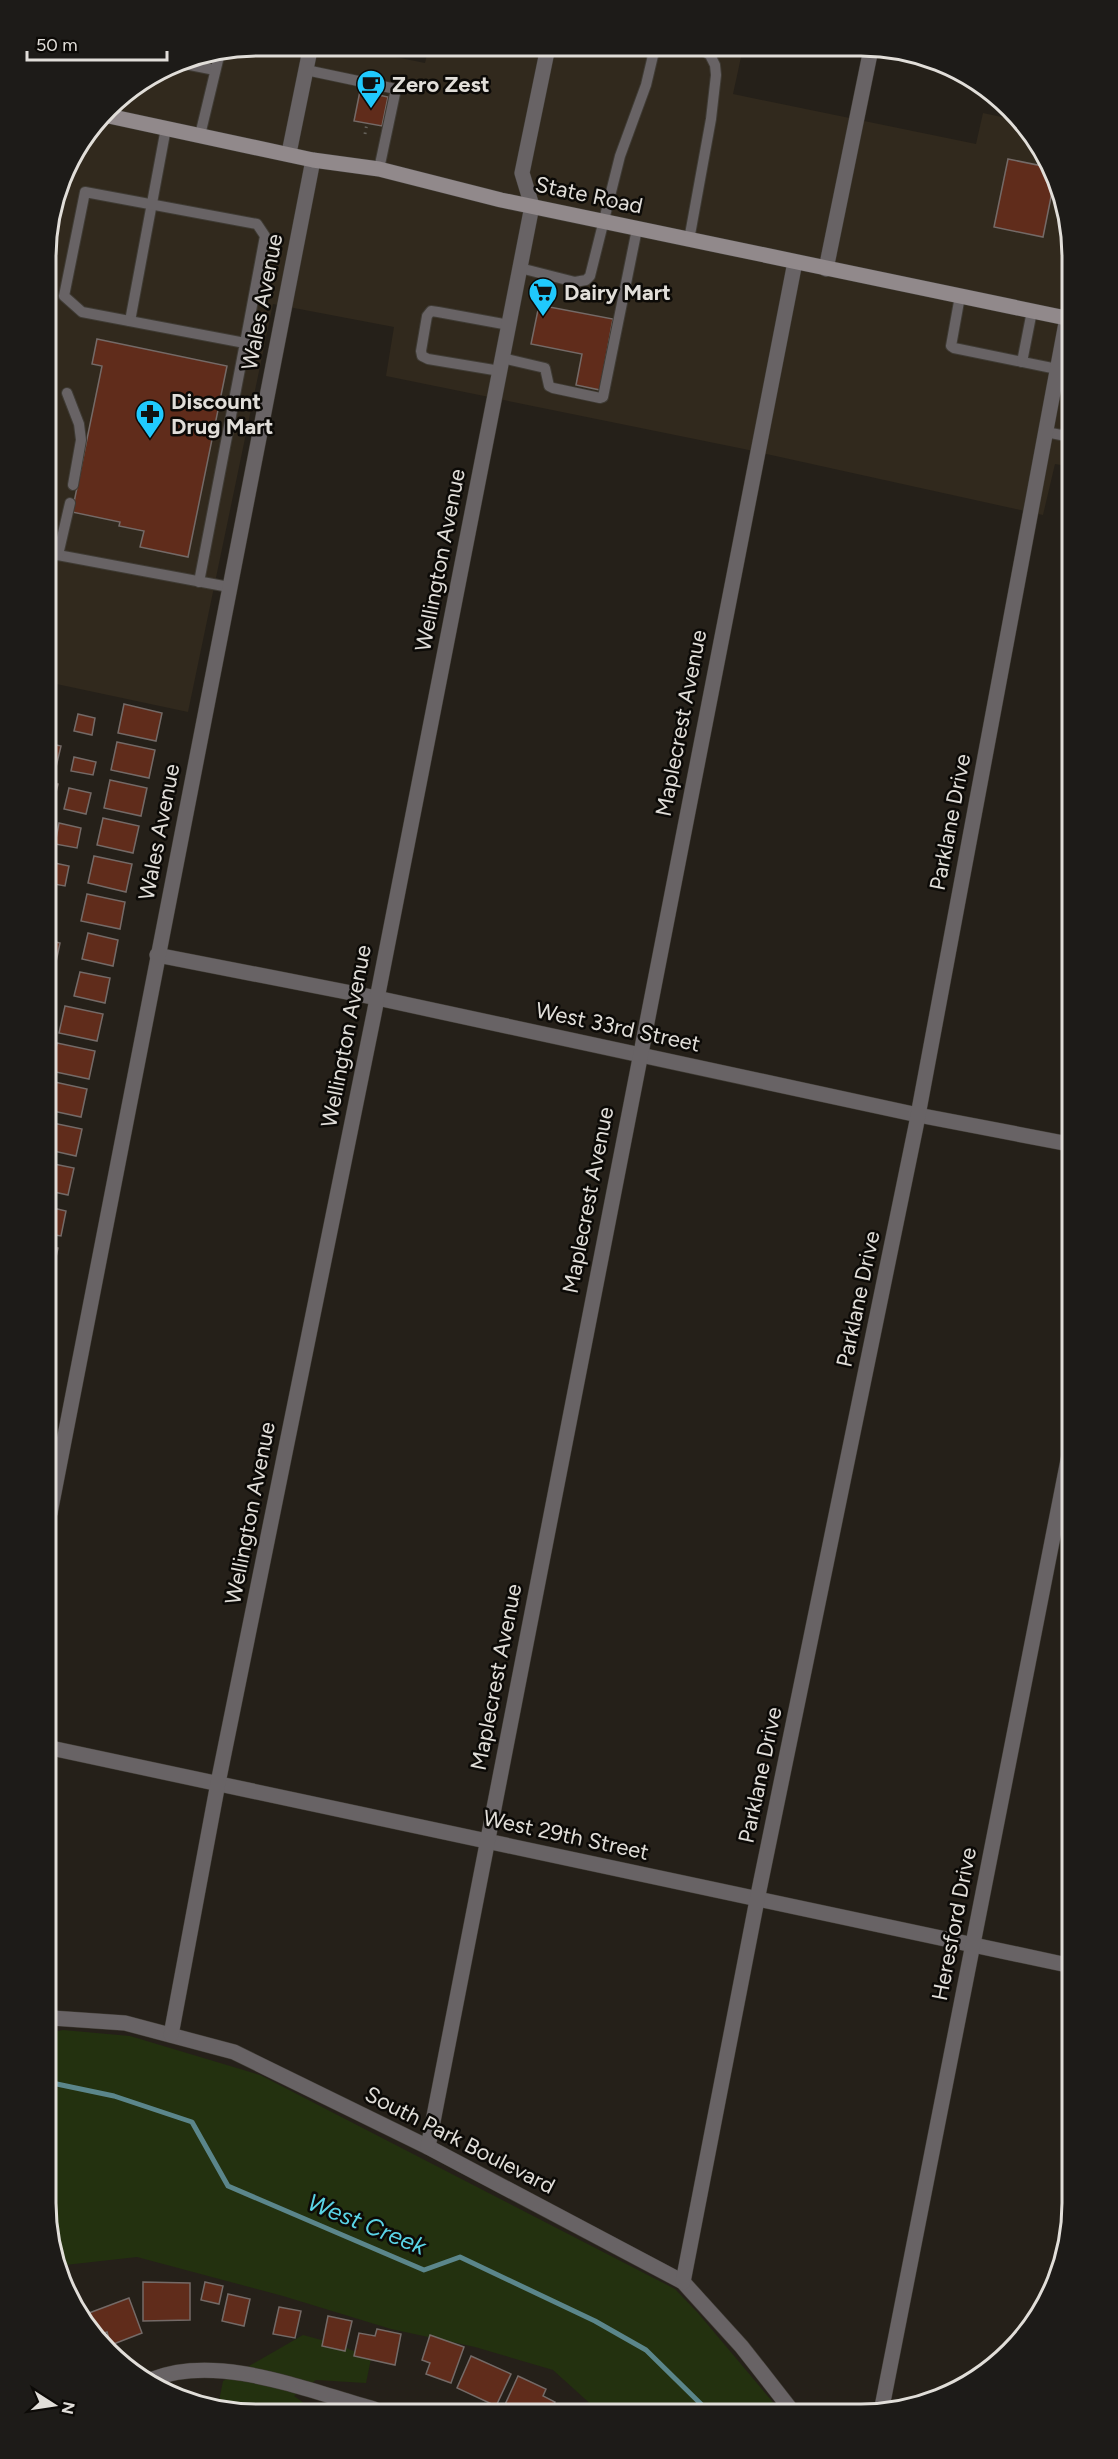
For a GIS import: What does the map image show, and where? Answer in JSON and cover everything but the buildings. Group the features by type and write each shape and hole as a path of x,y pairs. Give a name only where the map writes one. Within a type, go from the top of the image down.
{"main road":[{"name":"State Road","path":"112,117 313,160 379,169 637,229 1062,317"}],"street":[{"path":"289,153 308,56"},
{"name":"Wellington Avenue","path":"171,2036 218,1783 377,999 532,206 522,173 546,56"},
{"path":"826,269 871,56"},
{"name":"Wales Avenue","path":"56,1482 313,160"},
{"name":"Maplecrest Avenue","path":"428,2147 795,262"},
{"name":"Parklane Drive","path":"683,2282 757,1900 918,1115 1062,343"},
{"name":"West 33rd Street","path":"158,955 639,1054 918,1115 1062,1143"},
{"name":"Heresford Drive","path":"883,2402 1062,1491"},
{"name":"West 29th Street","path":"56,1749 1062,1964"},
{"name":"South Park Boulevard","path":"56,2018 124,2023 234,2052 428,2147 683,2282 742,2347 787,2404"},
{"path":"159,2378 196,2370 248,2374 356,2404"}],"lane":[{"path":"520,268 575,282 586,280 590,276 620,156 646,85 653,56"},
{"path":"689,240 711,119 716,75 715,65 710,56"},
{"path":"200,135 218,59"},
{"path":"193,66 215,70"},
{"path":"306,70 396,89 379,169"},
{"path":"130,321 166,128"},
{"path":"199,582 245,343 265,236 256,224 85,192 64,296 82,312 245,343"},
{"path":"509,325 431,311 427,316 422,356 428,359 545,368 549,386 553,388 603,397 637,229"},
{"path":"960,296 951,346 1057,369"},
{"path":"1022,362 1032,311"},
{"path":"67,393 79,424 81,440 73,485"},
{"path":"1046,432 1062,435"},
{"path":"70,503 58,555 229,587"}],"path":[{"path":"365,134 368,123"}],"shaded area":[{"path":"244,56 390,56 425,63 427,56 741,56 733,94 976,144 983,113 1007,118 1036,156 1056,205 1061,231 1062,465 1055,464 1043,515 744,449 386,376 394,327 273,304 188,712 56,684 56,244 59,218 71,180 82,156 105,124 125,105 156,82 192,66 218,59"}],"green space":[{"path":"56,2031 130,2036 260,2075 675,2289 774,2404 591,2404 553,2370 475,2347 391,2329 283,2296 137,2257 66,2265 57,2228"},
{"path":"303,2335 340,2345 371,2359 366,2383 316,2380 294,2396 305,2404 257,2404 219,2400 223,2381"}],"waterway":[{"name":"West Creek","path":"56,2084 114,2096 192,2122 228,2186 424,2270 460,2257 595,2321 646,2350 701,2404"}],"place":[{"name":"Zero Zest","path":"371,110"},
{"name":"Dairy Mart","path":"543,318"},
{"name":"Discount Drug Mart","path":"150,440"}]}
